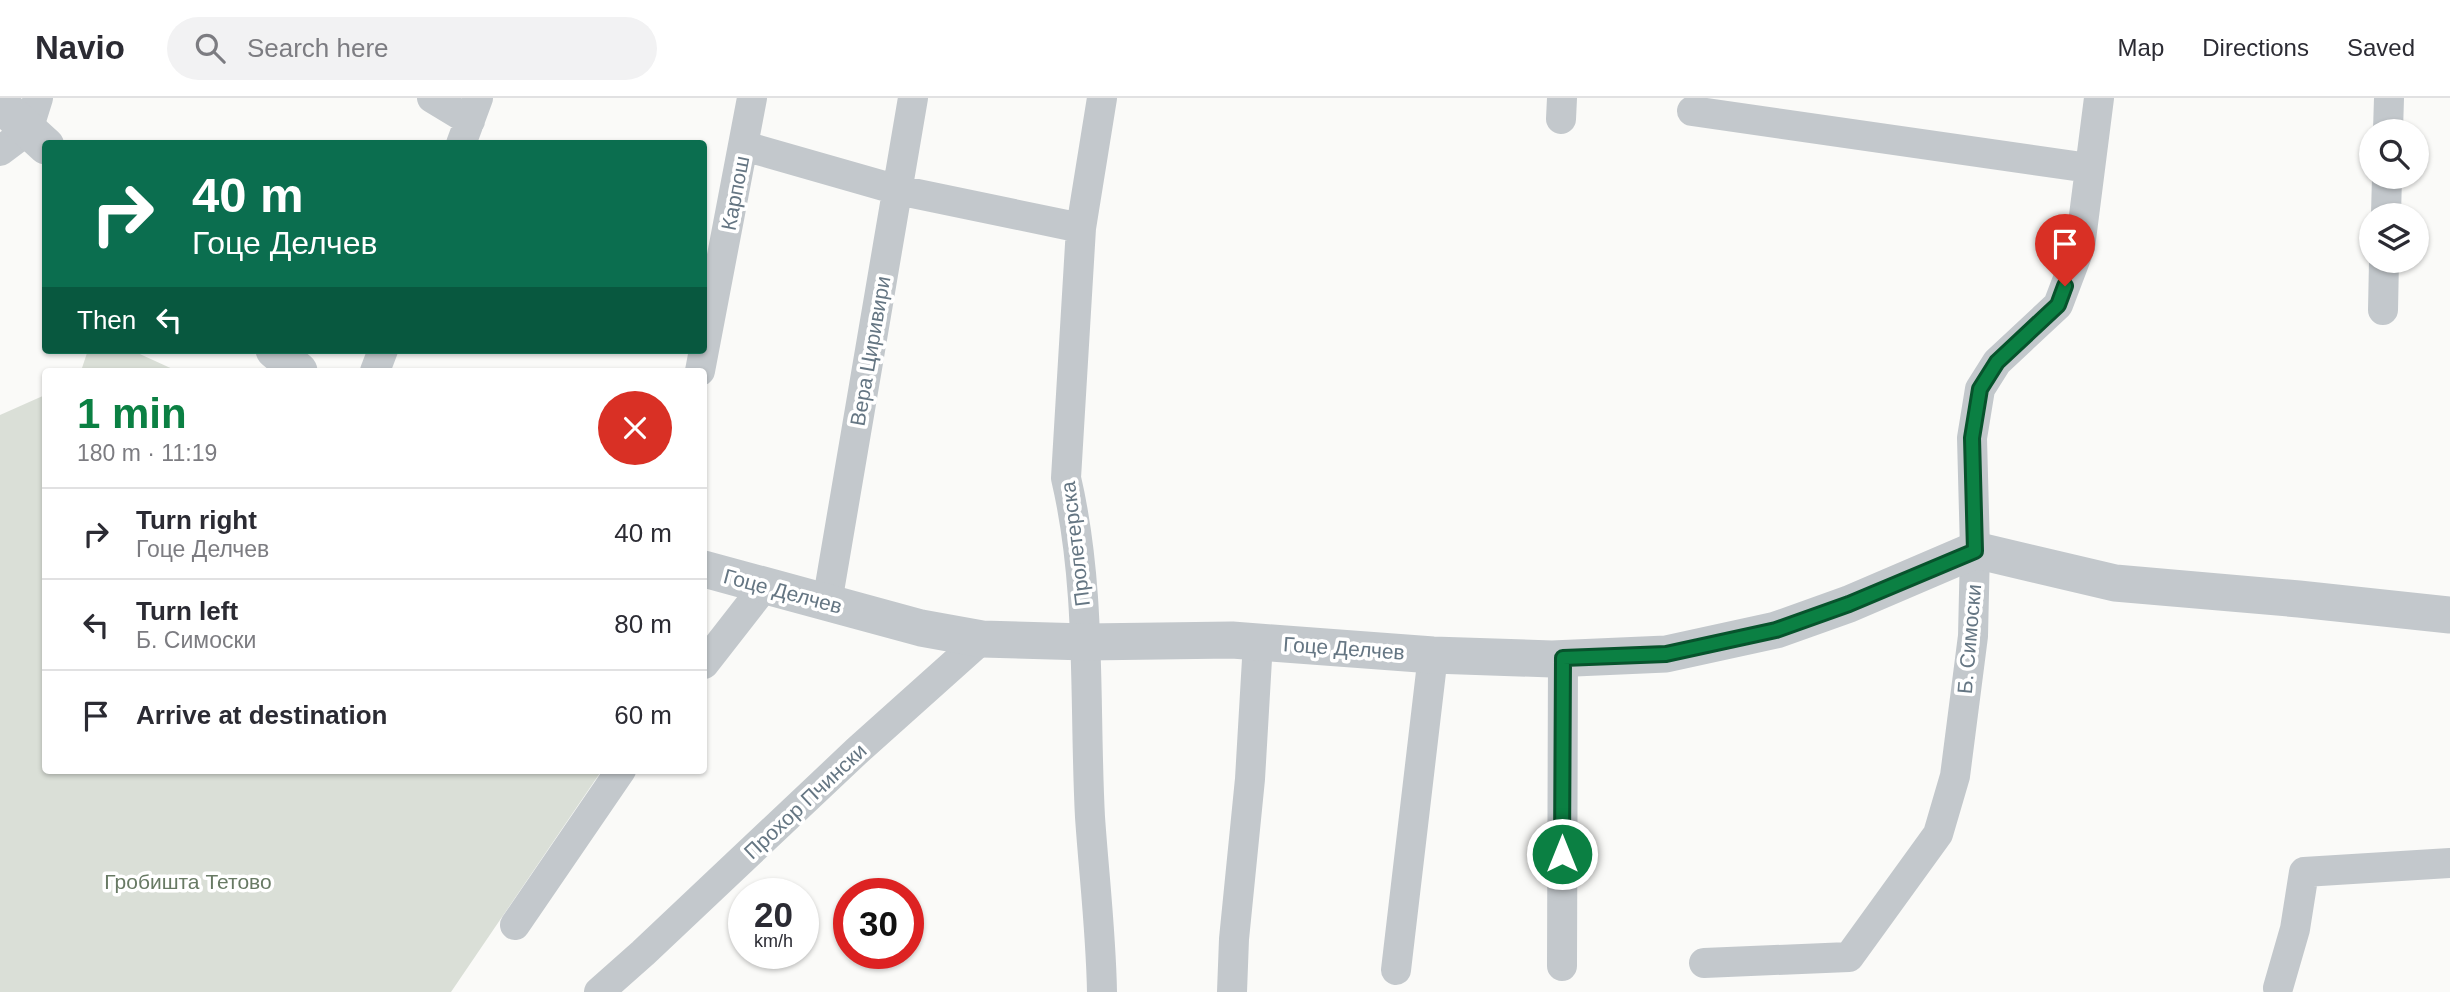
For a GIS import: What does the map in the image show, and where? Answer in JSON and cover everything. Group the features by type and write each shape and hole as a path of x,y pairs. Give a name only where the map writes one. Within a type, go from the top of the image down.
{"street":[{"path":"432,98 470,121"},
{"name":"Карпош","path":"707,335 751,98"},
{"name":"Вера Циривири","path":"827,603 913,98"},
{"name":"Пролетерска","path":"1102,98 1081,228 1066,478 1074,510 1086,642 1090,817 1101,943 1102,992"},
{"name":"Б. Симоски","path":"1704,963 1849,957 1938,834 1955,776 1973,636 1975,551 1972,438 1980,389 1997,362 2058,305 2080,247 2099,98"},
{"path":"2388,119 2389,98"},
{"path":"0,104 28,131"},
{"path":"1692,111 2089,168"},
{"path":"744,146 898,190 1081,228"},
{"path":"2383,310 2384,273"},
{"path":"279,354 295,368"},
{"path":"1975,551 2115,583 2450,615"},
{"name":"Гоце Делчев","path":"707,570 921,628 982,639 1086,642 1231,639 1433,655 1563,658 1666,654 1776,630 1849,604 1975,551"},
{"path":"707,660 764,587"},
{"name":"Прохор Пчински","path":"599,992 858,750 982,639"},
{"path":"1232,992 1234,927 1250,779 1258,642"},
{"path":"1396,970 1433,655"},
{"path":"1562,966 1563,658"},
{"path":"515,925 618,774"},
{"path":"2278,988 2295,929 2304,872 2450,863"}],"green space":[{"path":"87,354 140,354 170,368 82,368"},
{"name":"Гробишта Тетово","path":"42,396 42,774 599,774 451,992 0,992 0,415"}],"route":[{"path":"1562,854 1563,658 1666,654 1776,630 1849,604 1975,551 1972,438 1980,389 1997,362 2058,305 2065,286"}]}
